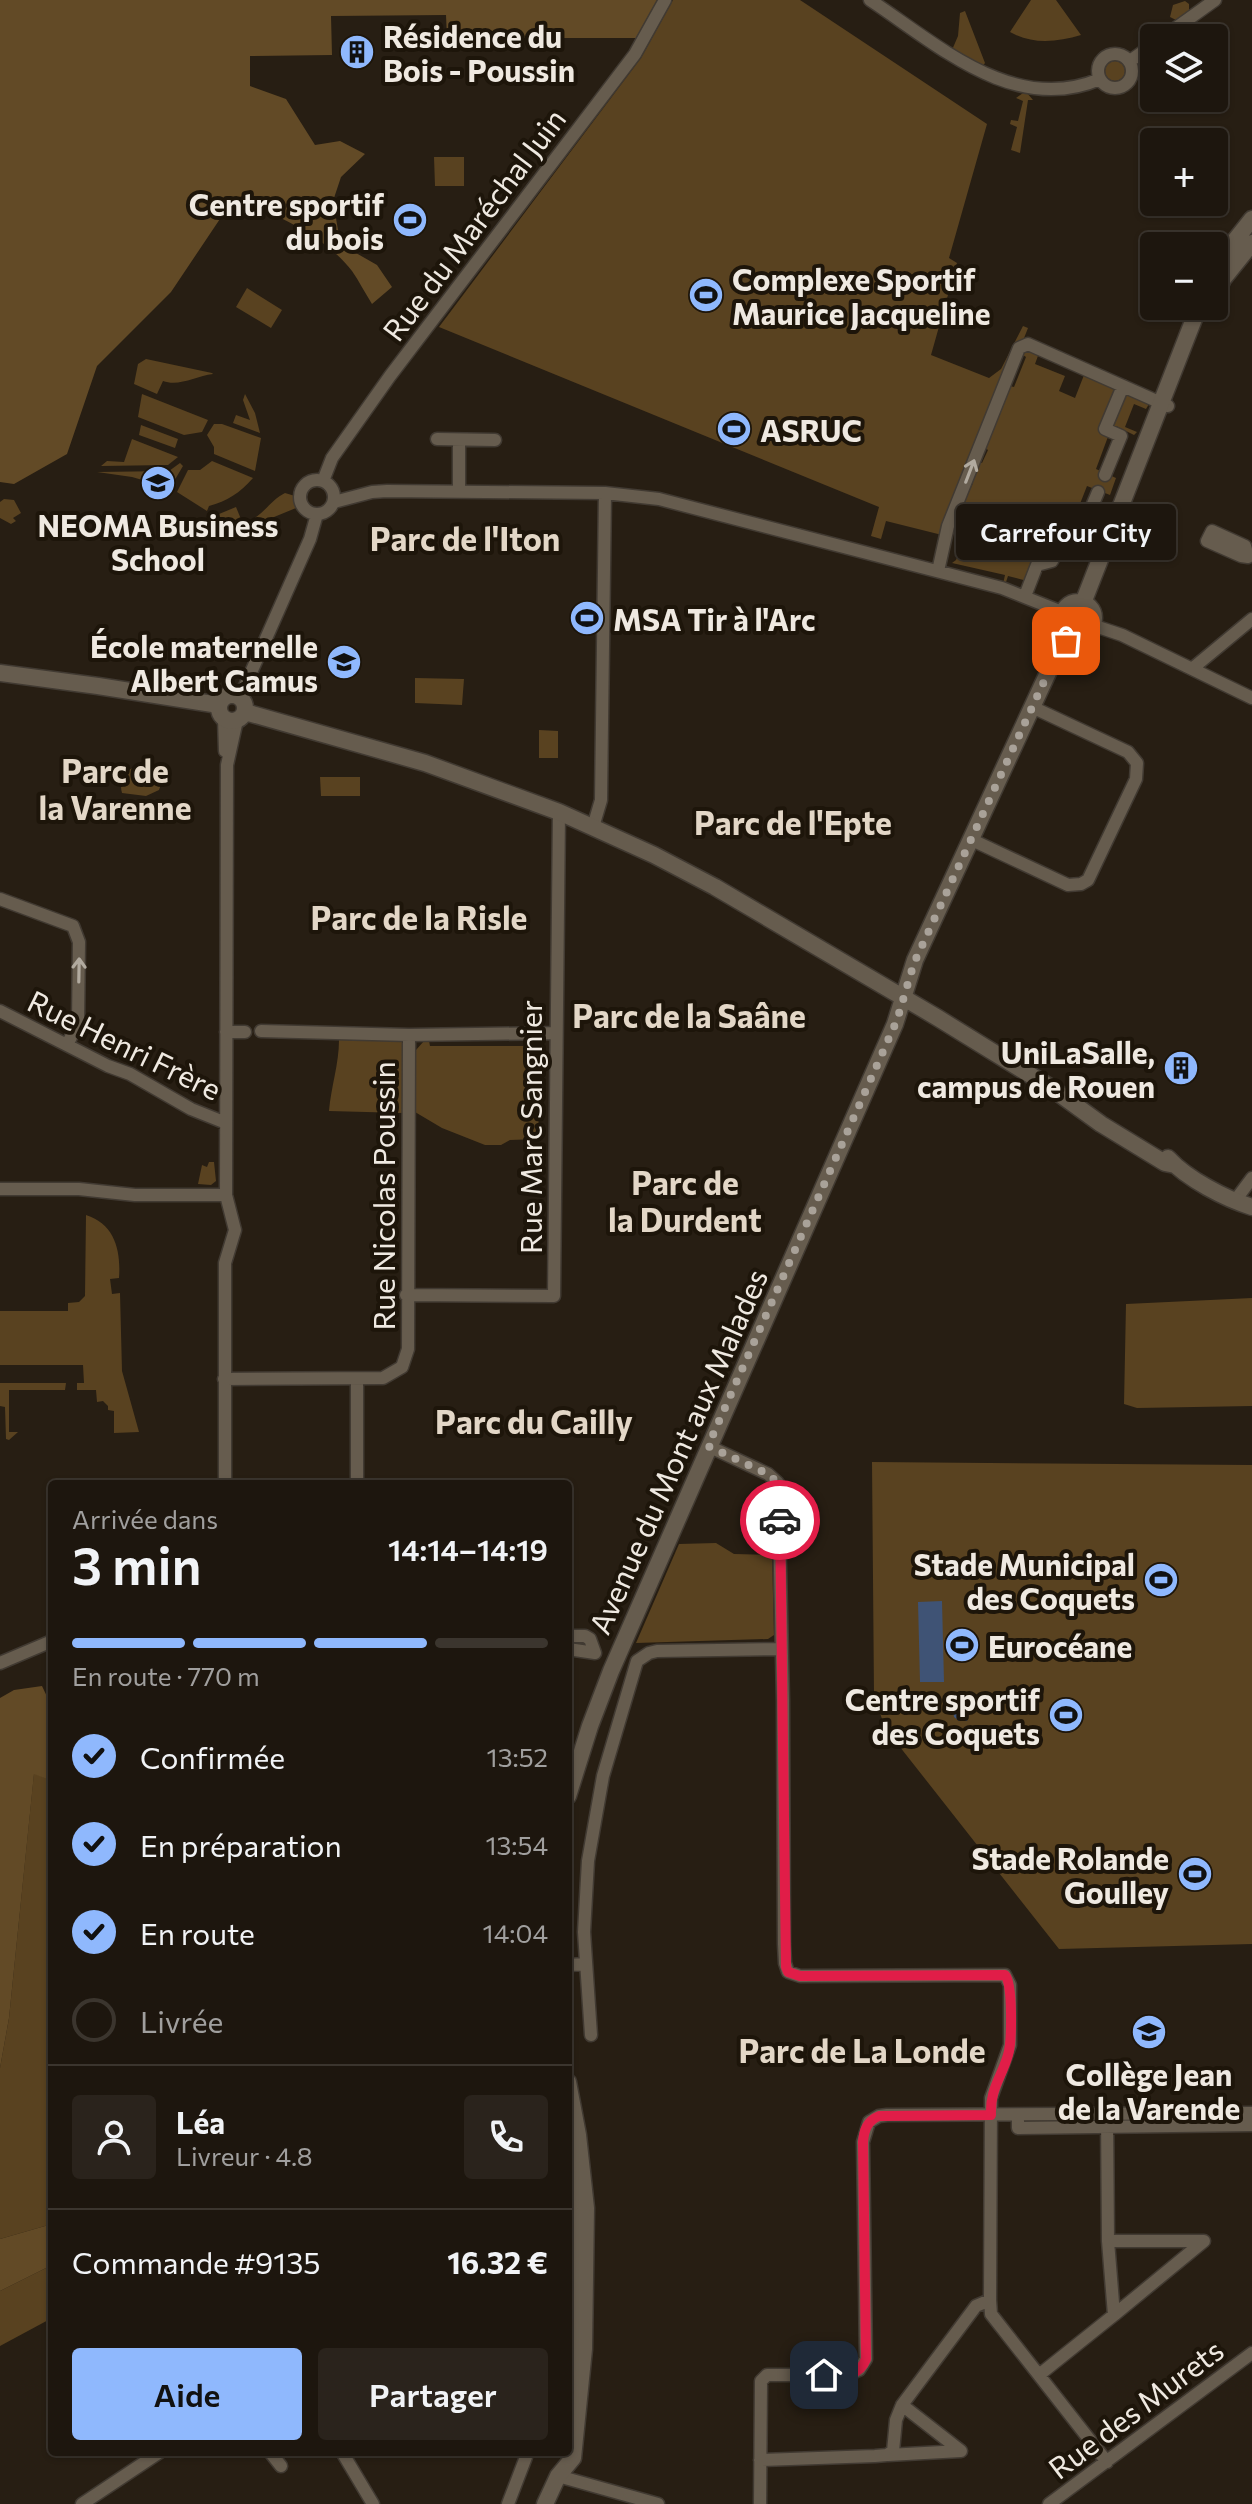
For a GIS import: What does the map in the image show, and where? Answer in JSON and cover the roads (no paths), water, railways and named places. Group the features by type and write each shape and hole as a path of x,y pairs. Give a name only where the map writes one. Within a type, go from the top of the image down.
{"street":[{"name":"Rue du Maréchal Juin","path":"323,481 332,458 390,376 635,54 665,0"},
{"path":"870,0 966,64 1001,82 1063,89 1100,79"},
{"path":"1182,24 1215,0"},
{"path":"1130,61 1140,54"},
{"path":"1122,55 1130,61 1132,78 1124,86 1113,89 1100,79 1098,68 1107,56 1122,55"},
{"path":"1228,270 1246,238 1252,219"},
{"path":"1228,258 1246,238"},
{"path":"1083,603 1140,460 1152,447 1162,403 1194,320"},
{"path":"1162,403 1204,320"},
{"path":"938,571 948,526 1019,348 1028,344 1162,403"},
{"path":"1105,475 1121,436 1105,429 1123,386"},
{"path":"437,439 495,440"},
{"path":"459,440 459,491"},
{"path":"334,502 332,488 323,481 308,482 301,493 303,507 317,514 327,511 334,502 372,492 605,493 659,499 1025,596 1067,625 1082,634 1092,625 1093,613 1083,603 1069,604 1067,625"},
{"path":"1025,596 1037,565 1052,561 1062,539 1077,542 1098,492"},
{"path":"593,827 601,800 605,493"},
{"path":"225,1480 225,1261 235,1230 226,1195 227,765 231,714 245,704 238,696 310,539 317,514"},
{"path":"1193,668 1252,619"},
{"name":"Avenue du Mont aux Malades","path":"572,1783 611,1671 897,1020 915,960 1059,649 1067,625"},
{"path":"1092,625 1122,635 1252,698"},
{"path":"0,673 130,690 408,757 559,812 715,887 902,998 1165,1163 1175,1165 1234,1202 1252,1218"},
{"path":"972,840 1068,885 1081,884 1088,880 1136,779 1137,763 1128,752 1032,707"},
{"name":"Rue Marc Sangnier","path":"406,1295 554,1296 559,812"},
{"path":"0,899 76,929 79,942 78,1023 67,1045"},
{"name":"Rue Henri Frère","path":"0,1011 130,1074 191,1109 226,1123"},
{"name":"Rue Nicolas Poussin","path":"261,1031 409,1035 555,1033"},
{"path":"226,1032 245,1032"},
{"name":"Rue Nicolas Poussin","path":"224,1379 383,1378 402,1367 408,1349 409,1035"},
{"path":"1234,1202 1252,1178"},
{"path":"0,1189 79,1189 135,1195 226,1195"},
{"path":"1234,1202 1252,1207"},
{"path":"357,1379 357,1480"},
{"path":"708,1446 768,1474 778,1483 785,1963 788,1972 800,1976 1007,1977 1010,1985 1010,2045 991,2093 991,2314 1107,2462"},
{"path":"572,1636 590,1639 595,1653 611,1671"},
{"path":"0,1663 48,1643"},
{"path":"591,2035 585,1964 585,1902 592,1833 603,1776 637,1661 657,1651 781,1649"},
{"path":"572,1650 595,1653"},
{"path":"572,1965 585,1964"},
{"path":"572,2106 581,2161 572,2314"},
{"path":"1107,2120 1252,2113"},
{"path":"760,2504 761,2381 767,2375 848,2375 859,2370 866,2359 863,2142 869,2122 887,2115 1018,2115 1252,2125"},
{"path":"1107,2120 1108,2241 1114,2315"},
{"path":"545,2504 558,2476 573,2458 584,2349 572,2206"},
{"path":"1039,2375 1204,2241 1108,2241"},
{"path":"887,2455 893,2451 896,2420 902,2405 976,2306 990,2300"},
{"name":"Rue des Murets","path":"1049,2504 1067,2497 1107,2462 1252,2353"},
{"path":"760,2460 961,2451 902,2405"},
{"path":"82,2504 154,2456"},
{"path":"273,2456 281,2466"},
{"path":"344,2456 373,2504"},
{"path":"558,2476 559,2456"},
{"path":"508,2504 526,2457"},
{"path":"558,2476 658,2504"}],"water":[{"path":"942,1601 944,1682 920,1682 918,1602"},
{"path":"959,1701 971,1707 967,1721 954,1717 953,1710"}],"place":[{"name":"Résidence du Bois - Poussin","path":"357,52"},
{"name":"Centre sportif du bois","path":"410,220"},
{"name":"Complexe Sportif Maurice Jacqueline","path":"706,295"},
{"name":"ASRUC","path":"734,429"},
{"name":"NEOMA Business School","path":"158,483"},
{"name":"MSA Tir à l'Arc","path":"587,618"},
{"name":"Carrefour City","path":"1066,641"},
{"name":"École maternelle Albert Camus","path":"344,662"},
{"name":"UniLaSalle, campus de Rouen","path":"1181,1068"},
{"name":"Stade Municipal des Coquets","path":"1161,1580"},
{"name":"Eurocéane","path":"962,1645"},
{"name":"Centre sportif des Coquets","path":"1066,1715"},
{"name":"Stade Rolande Goulley","path":"1195,1874"},
{"name":"Collège Jean de la Varende","path":"1149,2032"}],"district":[{"name":"Parc de l'Iton","path":"465,538"},
{"name":"Parc de la Varenne","path":"115,788"},
{"name":"Parc de l'Epte","path":"793,822"},
{"name":"Parc de la Risle","path":"419,917"},
{"name":"Parc de la Saâne","path":"689,1015"},
{"name":"Parc de la Durdent","path":"685,1200"},
{"name":"Parc du Cailly","path":"534,1421"},
{"name":"Parc de La Londe","path":"862,2050"}]}
